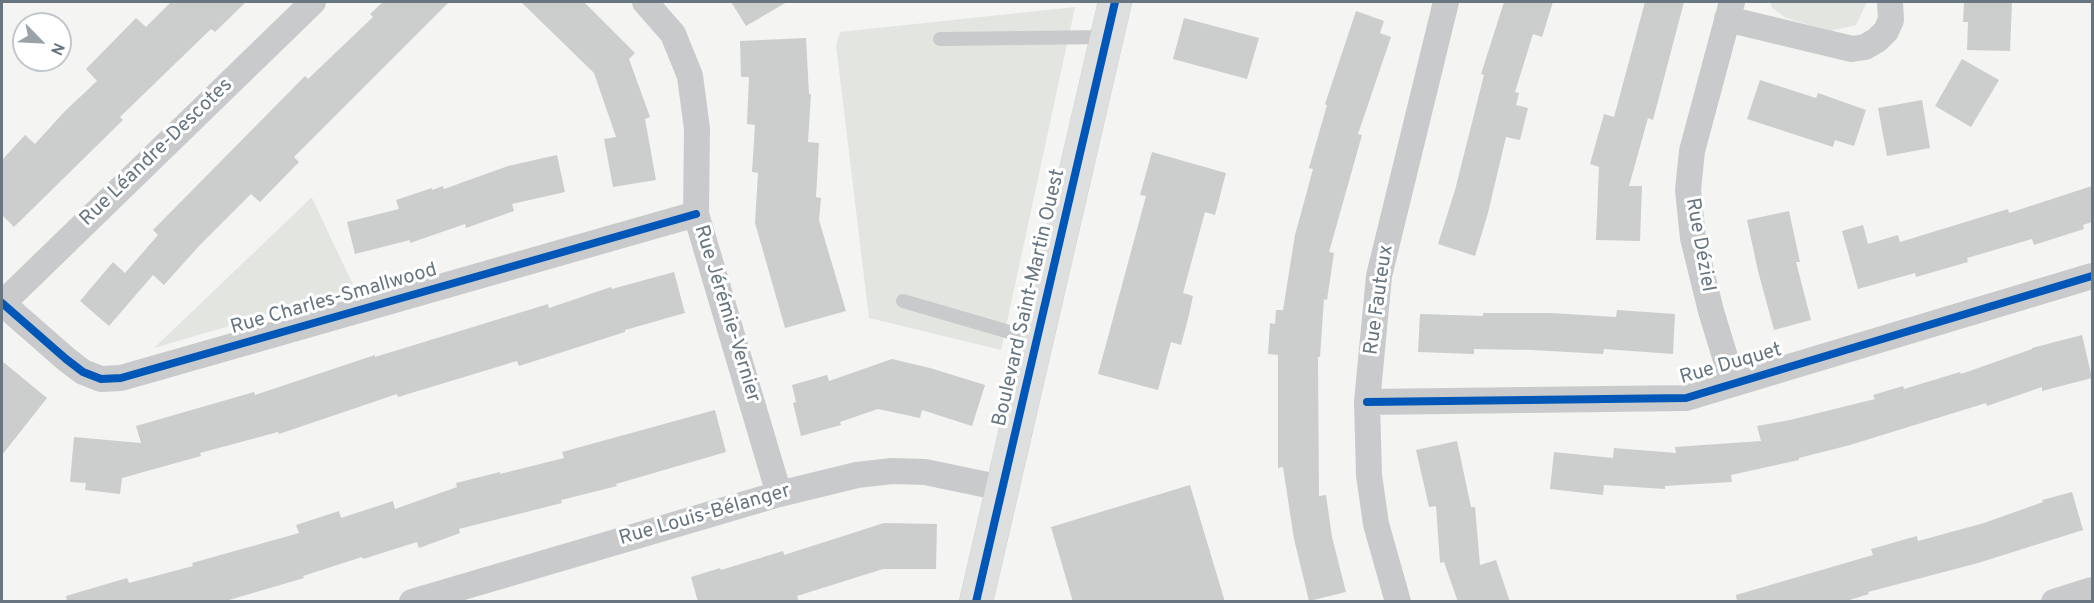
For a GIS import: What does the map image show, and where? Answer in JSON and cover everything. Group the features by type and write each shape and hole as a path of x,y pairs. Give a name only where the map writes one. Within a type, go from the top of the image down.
{"main road":[{"name":"Boulevard Saint-Martin Ouest","path":"976,602 1114,2"}],"street":[{"name":"Rue Léandre-Descotes","path":"2,304 314,2"},
{"name":"Rue Jérémie-Vernier","path":"645,2 673,34 690,76 698,129 696,214 779,494"},
{"name":"Rue Fauteux","path":"1398,602 1376,524 1370,475 1366,402 1379,276 1446,2"},
{"path":"1730,10 1852,49 1865,47 1886,31 1891,20 1890,2"},
{"name":"Rue Déziel","path":"1730,10 1692,151 1688,190 1693,238 1711,311 1733,383"},
{"name":"Rue Charles-Smallwood","path":"2,304 83,372 101,380 121,378 696,214"},
{"name":"Rue Duquet","path":"1366,402 1686,398 2092,276"},
{"name":"Rue Louis-Bélanger","path":"412,602 779,494 857,475 892,471 925,472 1002,488"},
{"path":"2054,602 2092,590"}],"lane":[{"path":"940,39 1106,38"},
{"path":"903,301 1037,340"}],"shaded area":[{"path":"1770,2 1867,2 1856,25 1830,31 1786,18 1772,8"},
{"path":"1075,7 1001,350 869,318 836,45 840,32"},
{"path":"311,198 355,289 154,348"}],"building":[{"path":"171,2 246,2 215,32 211,29 120,117 123,120 14,227 2,215 2,160 25,135 35,144 97,81 86,69 136,18 146,27"},
{"path":"383,2 449,2 294,157 299,162 260,202 251,194 164,285 153,275 109,326 80,301 113,262 125,273 158,235 153,230 305,76 308,79 373,17 370,14"},
{"path":"521,2 584,2 635,53 629,59 650,117 645,119 656,180 613,187 604,139 616,137 594,73"},
{"path":"731,2 787,2 746,26"},
{"path":"1504,2 1553,2 1542,37 1533,34 1515,92 1519,93 1516,105 1528,108 1520,140 1506,137 1475,256 1438,244 1455,190 1484,75 1481,74"},
{"path":"1645,2 1684,2 1653,120 1648,118 1629,186 1642,186 1640,241 1596,240 1599,167 1590,164 1604,114 1614,117"},
{"path":"1964,2 2012,2 2010,51 1967,50 1968,22 1963,22"},
{"path":"1356,11 1384,21 1380,33 1391,37 1358,134 1362,135 1329,252 1334,253 1327,300 1324,299 1320,357 1318,357 1319,496 1326,495 1332,537 1346,592 1309,601 1294,539 1283,467 1278,468 1278,355 1268,354 1270,323 1275,324 1276,310 1283,310 1295,235 1313,169 1309,168 1327,105 1325,104"},
{"path":"1184,18 1259,38 1247,79 1173,59"},
{"path":"806,38 809,94 811,94 808,142 819,143 816,197 821,198 819,220 846,311 785,328 755,223 758,173 752,172 755,125 747,124 749,77 741,77 740,41"},
{"path":"1962,59 1999,80 1971,127 1935,106"},
{"path":"1760,80 1816,98 1818,93 1866,110 1854,146 1835,140 1833,147 1747,119"},
{"path":"1922,100 1930,148 1887,156 1878,108"},
{"path":"1152,152 1226,173 1215,215 1205,212 1183,293 1193,296 1181,345 1171,342 1158,390 1098,374 1146,196 1140,195"},
{"path":"557,155 565,192 512,204 514,211 466,228 465,224 410,243 410,240 355,254 347,222 399,209 396,200 432,188 432,190 443,186 444,189 508,166"},
{"path":"2092,186 2092,222 2083,225 2084,229 2034,245 2032,239 1967,258 1968,262 1916,277 1915,273 1858,289 1842,231 1863,225 1868,244 1898,235 1900,242 2008,209 2009,213"},
{"path":"1789,211 1800,262 1796,262 1811,320 1774,330 1747,220"},
{"path":"674,272 685,313 625,330 625,332 519,366 517,361 398,397 397,394 279,434 278,432 200,453 201,456 122,478 120,494 85,490 86,483 70,482 74,437 141,443 136,426 254,392 255,395 375,355 375,357 548,304 549,308 611,287 612,289"},
{"path":"1617,310 1675,314 1673,354 1604,349 1603,354 1474,349 1474,354 1418,352 1420,314 1483,316 1483,313 1551,313 1616,317"},
{"path":"2082,335 2092,378 2042,391 2042,387 1987,406 1986,403 1850,445 1799,458 1799,460 1731,475 1732,482 1665,486 1665,489 1604,485 1603,495 1550,489 1554,452 1613,458 1614,448 1676,453 1675,447 1761,441 1757,426 1875,399 1873,395 1903,386 1904,389 1960,372 1961,374 2032,348"},
{"path":"892,359 985,385 972,426 922,410 920,418 878,409 840,422 841,425 801,436 793,403 796,402 792,385 827,375 829,381"},
{"path":"2,361 47,398 2,455"},
{"path":"715,410 726,452 616,484 617,486 561,500 562,503 459,529 460,533 419,548 417,542 363,559 362,557 303,576 304,578 222,602 67,602 66,596 127,578 129,583 193,566 192,563 299,533 296,525 339,511 341,518 393,501 395,509 457,487 456,483 564,458 562,452"},
{"path":"1457,441 1471,507 1475,507 1480,565 1496,560 1510,602 1458,602 1444,562 1440,563 1436,506 1429,507 1416,450"},
{"path":"1190,485 1225,602 1073,602 1051,527"},
{"path":"2072,492 2083,530 1978,563 1868,592 1869,594 1843,602 1737,602 1736,595 1873,555 1871,549 1917,536 1918,541 1984,523 2043,502 2042,500"},
{"path":"884,523 937,524 936,569 883,569 797,596 799,602 698,602 691,577 783,551 784,555"}],"cycle path":[{"path":"976,602 1115,2"},
{"path":"2,303 83,372 101,379 121,378 696,214"},
{"path":"1367,402 1686,398 2092,276"}]}
